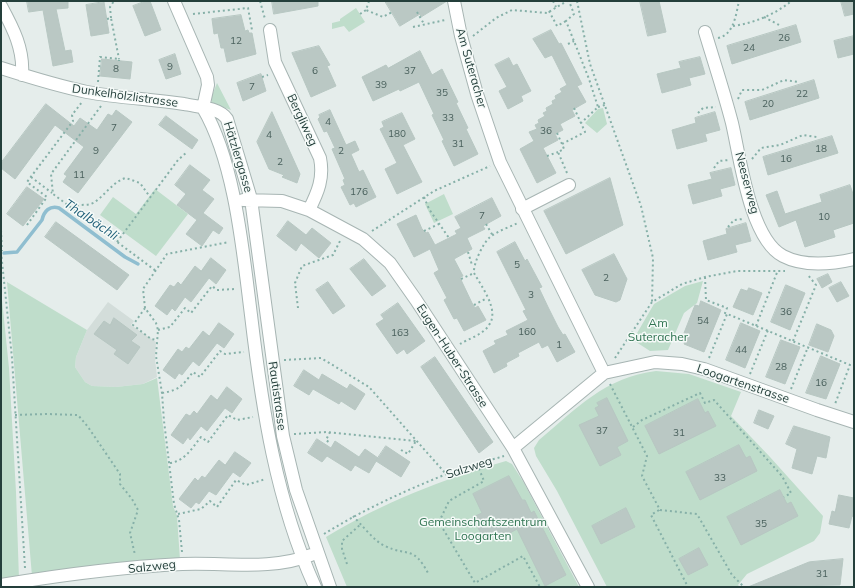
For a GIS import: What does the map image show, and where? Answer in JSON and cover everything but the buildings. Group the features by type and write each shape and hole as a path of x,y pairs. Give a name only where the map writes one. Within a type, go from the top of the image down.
{"street":[{"path":"174,1 207,77 208,85 203,108"},
{"name":"Am Suteracher","path":"454,1 461,36 477,94 500,162 522,210 606,377"},
{"path":"1,6 19,43 23,63 22,75"},
{"name":"Bergliweg","path":"270,30 275,62 320,158 322,169 320,183 309,210"},
{"name":"Neeserweg","path":"706,36 728,108 749,200 767,241 782,256 812,264 853,261"},
{"name":"Dunkelhölzlistrasse","path":"1,68 88,92 149,99 203,108"},
{"name":"Hätzlergasse","path":"203,108 220,112 227,119 251,199"},
{"name":"Hätzlergasse","path":"203,108 211,121 234,201"},
{"path":"522,210 566,180"},
{"name":"Eugen-Huber-Strasse","path":"234,201 251,199 282,201 309,210 363,239 390,263 416,300 511,452 588,587"},
{"name":"Rautistrasse","path":"251,199 283,436 296,490 330,587"},
{"name":"Rautistrasse","path":"234,201 248,286 264,416 277,476 315,587"},
{"name":"Loogartenstrasse","path":"511,452 606,377 655,362 682,364 704,369 854,422"},
{"name":"Salzweg","path":"1,585 182,564 282,563 318,553"}],"path":[{"path":"98,87 97,77 100,57 119,60 110,8 114,1"},
{"path":"260,1 263,15"},
{"path":"360,14 366,10 369,1"},
{"path":"553,1 556,7"},
{"path":"470,38 496,18 512,10 550,11 568,1 574,14 557,26 550,11"},
{"path":"577,1 590,64 641,206 653,258 652,302"},
{"path":"706,36 722,38 733,26 739,1"},
{"path":"733,26 747,24 777,12 790,1"},
{"path":"186,14 248,8 252,30"},
{"path":"366,10 383,17 392,12"},
{"path":"417,12 424,24"},
{"path":"764,17 781,26"},
{"path":"107,19 111,18"},
{"path":"413,27 450,18"},
{"path":"566,21 589,79 598,107"},
{"path":"568,44 574,41"},
{"path":"698,113 703,108 728,108 736,104 742,90 762,90 784,80 798,82"},
{"path":"27,225 47,197 27,182 73,121 72,115 83,99"},
{"path":"53,194 51,174 105,102"},
{"path":"581,123 598,107 605,105"},
{"path":"562,144 585,132 574,108"},
{"path":"547,156 564,148 556,133"},
{"path":"714,168 719,162 741,163 761,148 780,145 803,135 817,137"},
{"path":"558,152 568,173 566,180"},
{"path":"118,242 178,160 186,153"},
{"path":"372,231 434,191 493,165"},
{"path":"31,177 156,271"},
{"path":"73,209 77,205 93,203 120,180 126,178 140,183 150,197"},
{"path":"424,197 439,224 449,238"},
{"path":"728,227 734,220 756,217"},
{"path":"473,266 489,238 520,222"},
{"path":"424,231 439,224"},
{"path":"486,224 493,236"},
{"path":"1,230 1,252 5,299 12,358 26,581"},
{"path":"298,308 295,283 302,266 333,255 342,238"},
{"path":"182,564 178,514 174,504 162,393 156,356 158,330 156,323 145,308 143,289 167,254 231,241"},
{"path":"460,344 489,326 492,310 474,273 468,252"},
{"path":"756,326 778,270"},
{"path":"613,361 652,302 682,284 705,277 737,271 786,270"},
{"path":"793,341 816,286 803,270"},
{"path":"461,280 474,273"},
{"path":"705,277 706,300 727,308 725,313 727,314 709,359"},
{"path":"158,330 170,327 185,308 191,313 212,286 217,290 237,289"},
{"path":"474,305 487,298"},
{"path":"145,308 132,325 151,339 157,340"},
{"path":"727,314 850,365 833,408"},
{"path":"749,376 768,330"},
{"path":"790,392 808,347"},
{"path":"162,393 181,387 193,372 200,377 220,351 225,354 245,352"},
{"path":"283,360 320,358 369,387 446,475"},
{"path":"606,377 646,456 642,476 660,510"},
{"path":"633,428 642,420 700,394 706,403 714,400 782,476 790,493 784,497"},
{"path":"15,415 78,415 88,427 120,474 120,484 138,510 130,533 139,568"},
{"path":"170,463 178,462 187,455 201,437 208,442 228,416 237,420 253,417"},
{"path":"294,434 330,432 416,441"},
{"path":"330,432 326,440 330,443"},
{"path":"401,450 408,454 416,441"},
{"name":"Salzweg","path":"322,535 353,516 446,475 511,452"},
{"path":"477,464 484,481 449,501 439,522 475,583 523,556 540,587"},
{"path":"178,514 201,509 210,501 217,507 236,480 246,485 266,479"},
{"path":"688,587 651,515 660,510 697,514 714,540 732,575 744,587"},
{"path":"353,516 385,546 412,553 418,557 428,572"},
{"path":"347,564 342,549 342,541 361,524"}],"shaded area":[{"path":"108,302 134,321 131,325 156,342 155,359 157,377 143,384 116,387 92,386 85,382 75,367 76,357 87,330"}],"green space":[{"path":"356,8 365,22 349,32 344,26 332,29 332,23 340,21 340,19"},
{"path":"217,83 231,110 212,103 211,98"},
{"path":"603,108 607,124 597,133 585,123 598,109"},
{"path":"155,189 188,214 156,256 100,215 113,197 136,214"},
{"path":"444,194 453,214 434,223 425,204"},
{"name":"Am Suteracher","path":"703,281 697,303 684,313 668,350 650,351 633,340 654,304 685,286"},
{"path":"7,282 87,330 76,357 75,367 85,382 92,386 116,387 143,384 157,378 173,506 177,516 180,560 32,576"},
{"path":"1,290 9,368 19,579 1,581"},
{"path":"656,371 689,374 741,392 731,416 823,516 820,533 814,541 747,574 738,585 740,587 607,587 557,491 536,456 534,448 539,440 579,406 606,387 638,374"},
{"name":"Gemeinschaftszentrum Loogarten","path":"506,461 512,464 524,483 579,587 347,587 326,537 369,513 413,493"}],"waterway":[{"name":"Thalbächli","path":"4,253 17,252 42,220 46,211 50,208 56,207 125,257 138,264"}]}
